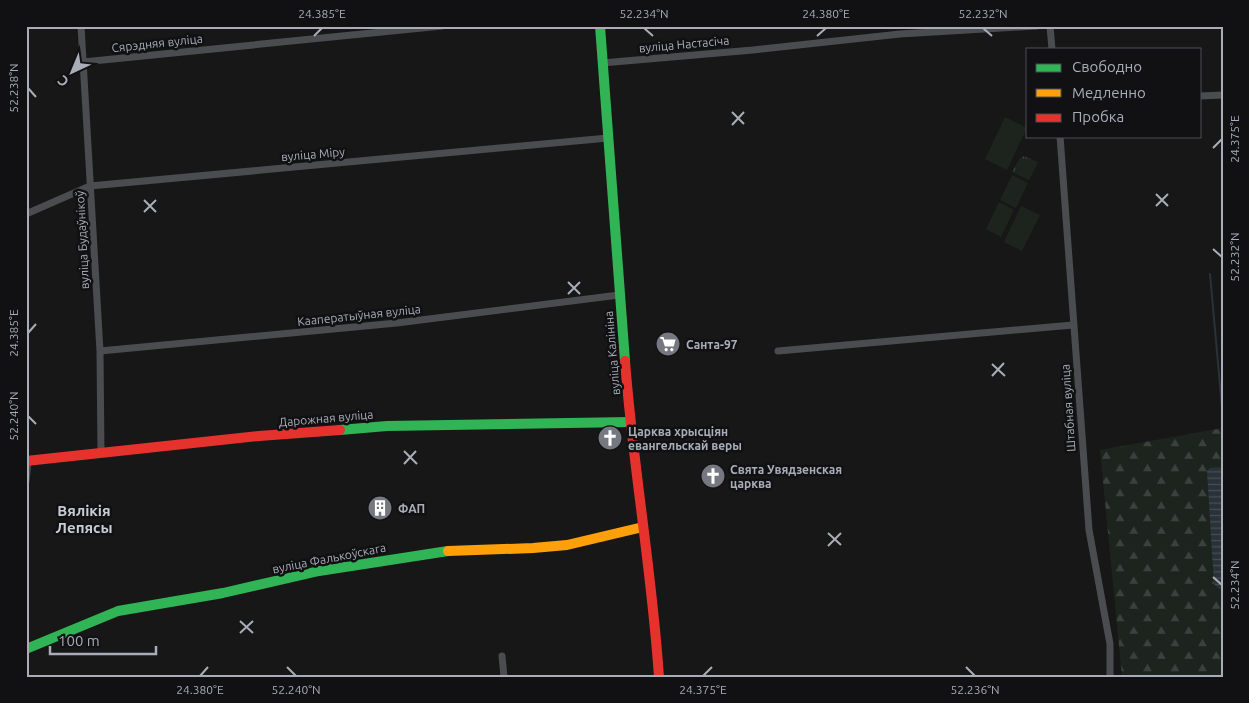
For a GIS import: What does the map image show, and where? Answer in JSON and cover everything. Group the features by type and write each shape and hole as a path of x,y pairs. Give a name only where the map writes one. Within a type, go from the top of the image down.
{"street":[{"name":"вуліца Будаўнікоў","path":"81,26 100,351 100,454"},
{"name":"Сярэдняя вуліца","path":"82,62 442,26"},
{"name":"вуліца Калініна","path":"600,26 630,422 656,632 659,677"},
{"name":"вуліца Настасіча","path":"602,63 753,50 900,34 1037,26"},
{"path":"1050,26 1052,48"},
{"path":"1202,96 1223,95"},
{"name":"вуліца Міру","path":"26,214 90,186 608,138"},
{"name":"Штабная вуліца","path":"1060,138 1089,530 1110,644 1110,677"},
{"name":"Кааператыўная вуліца","path":"100,351 398,323 619,295"},
{"path":"778,351 1073,326"},
{"name":"Дарожная вуліца","path":"27,461 259,436 387,426 630,422"},
{"path":"26,481 27,461"},
{"name":"вуліца Фалькоўскага","path":"26,649 118,611 223,593 319,571 438,552 566,545 643,527"},
{"path":"502,656 504,677"}],"green space":[{"path":"1005,117 1026,128 1007,170 985,159"},
{"path":"1024,156 1038,162 1029,180 1012,172 1020,158"},
{"path":"1012,175 1028,183 1016,208 1000,200"},
{"path":"999,202 1014,210 1001,237 986,229"},
{"path":"1021,206 1040,215 1022,251 1004,242"},
{"path":"1223,428 1223,677 1122,677 1100,450"}],"shaded area":[{"path":"1223,467 1223,589 1219,589 1214,584 1207,471 1210,468"}],"waterway":[{"path":"1210,274 1223,419"}],"traffic: fast":[{"path":"600,26 625,361"},
{"path":"340,430 387,426 630,422"},
{"path":"26,649 118,611 223,593 319,571 448,551"}],"traffic: slow":[{"path":"448,551 567,545 643,527"}],"traffic: jam":[{"path":"625,361 659,677"},
{"path":"26,461 259,436 340,430"}],"place":[{"name":"Санта-97","path":"668,344"},
{"name":"Царква хрысціян евангельскай веры","path":"610,438"},
{"name":"Свята Увядзенская царква","path":"713,476"},
{"name":"ФАП","path":"380,508"}],"district":[{"name":"Вялікія Лепясы","path":"84,518"}]}
